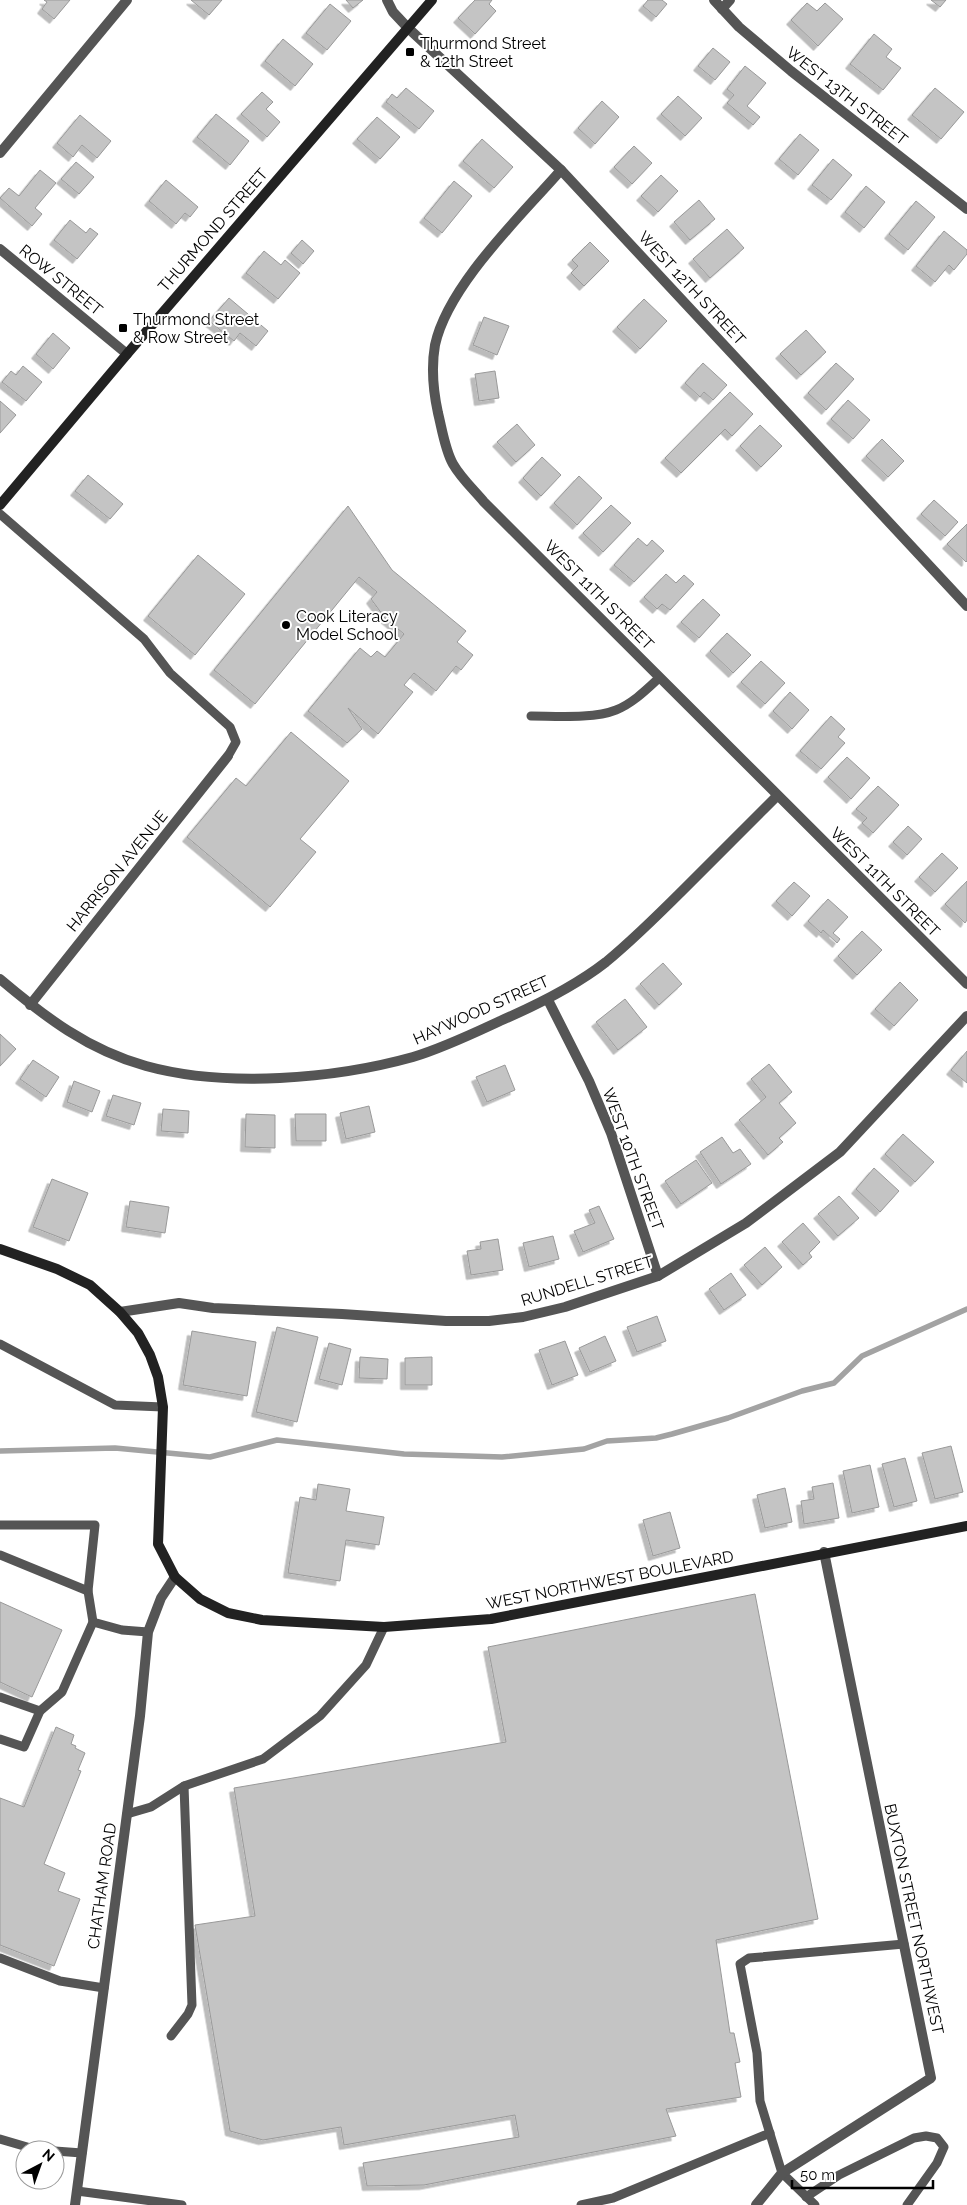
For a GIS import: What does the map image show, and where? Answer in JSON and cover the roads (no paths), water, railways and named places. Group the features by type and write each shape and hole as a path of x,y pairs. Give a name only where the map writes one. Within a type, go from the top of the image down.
{"main road":[{"name":"THURMOND STREET","path":"0,505 127,354 432,0"},
{"name":"WEST NORTHWEST BOULEVARD","path":"0,1248 57,1269 90,1285 120,1312 138,1333 150,1355 158,1377 163,1406 158,1544 175,1577 200,1599 228,1613 262,1620 384,1627 500,1618 824,1552 967,1526"}],"street":[{"path":"0,153 127,0"},
{"name":"WEST 12TH STREET","path":"387,0 393,12 408,28 561,170 967,606"},
{"name":"WEST 13TH STREET","path":"714,0 739,27 791,71 967,209"},
{"path":"722,9 730,0"},
{"name":"WEST 11TH STREET","path":"561,170 487,254 461,289 436,344 432,370 434,395 452,462 484,502 967,984"},
{"name":"ROW STREET","path":"0,250 127,354"},
{"name":"HARRISON AVENUE","path":"30,1005 228,756"},
{"name":"HAYWOOD STREET","path":"0,979 30,1005 70,1034 103,1050 146,1066 193,1074 269,1078 321,1075 372,1067 446,1045 548,1000 605,963 642,931 777,796"},
{"name":"WEST 10TH STREET","path":"548,1000 589,1081 611,1133 658,1276"},
{"name":"RUNDELL STREET","path":"120,1312 179,1303 213,1308 342,1314 446,1322 489,1321 523,1317 565,1307 658,1276 746,1223 840,1152 967,1016"},
{"name":"BUXTON STREET NORTHWEST","path":"756,2205 782,2173 931,2078 824,1552"},
{"name":"CHATHAM ROAD","path":"75,2205 127,1814 148,1632 160,1598 175,1577"}],"lane":[{"path":"0,514 144,639 170,673 230,727 236,742 228,756"},
{"path":"531,716 591,715 615,711 635,700 659,678"},
{"path":"0,1344 115,1405 163,1406"},
{"path":"0,1525 96,1525 88,1591 93,1622 62,1692 40,1711 24,1747 0,1739"},
{"path":"0,1555 88,1591"},
{"path":"93,1622 122,1630 148,1632"},
{"path":"127,1814 151,1807 184,1786 263,1759 320,1716 366,1665 384,1627"},
{"path":"0,1696 40,1711"},
{"path":"171,2036 188,2014 192,2005 184,1786"},
{"path":"815,2205 782,2173 760,2101 757,2053 740,1964 750,1958 904,1944"},
{"path":"0,1958 60,1981 104,1988"},
{"path":"580,2205 613,2198 770,2134"},
{"path":"806,2196 839,2175 914,2138 926,2136 937,2138 944,2147 937,2164 907,2205"},
{"path":"0,2139 15,2143"},
{"path":"65,2152 82,2153"},
{"path":"77,2191 182,2205"}],"waterway":[{"path":"0,1451 115,1448 210,1457 277,1440 404,1454 502,1457 584,1449 607,1441 656,1438 672,1434 728,1418 802,1391 834,1383 862,1356 967,1309"}],"place":[{"name":"Thurmond Street & 12th Street","path":"410,52"},
{"name":"Thurmond Street & Row Street","path":"123,328"},
{"name":"Cook Literacy Model School","path":"286,625"}]}
